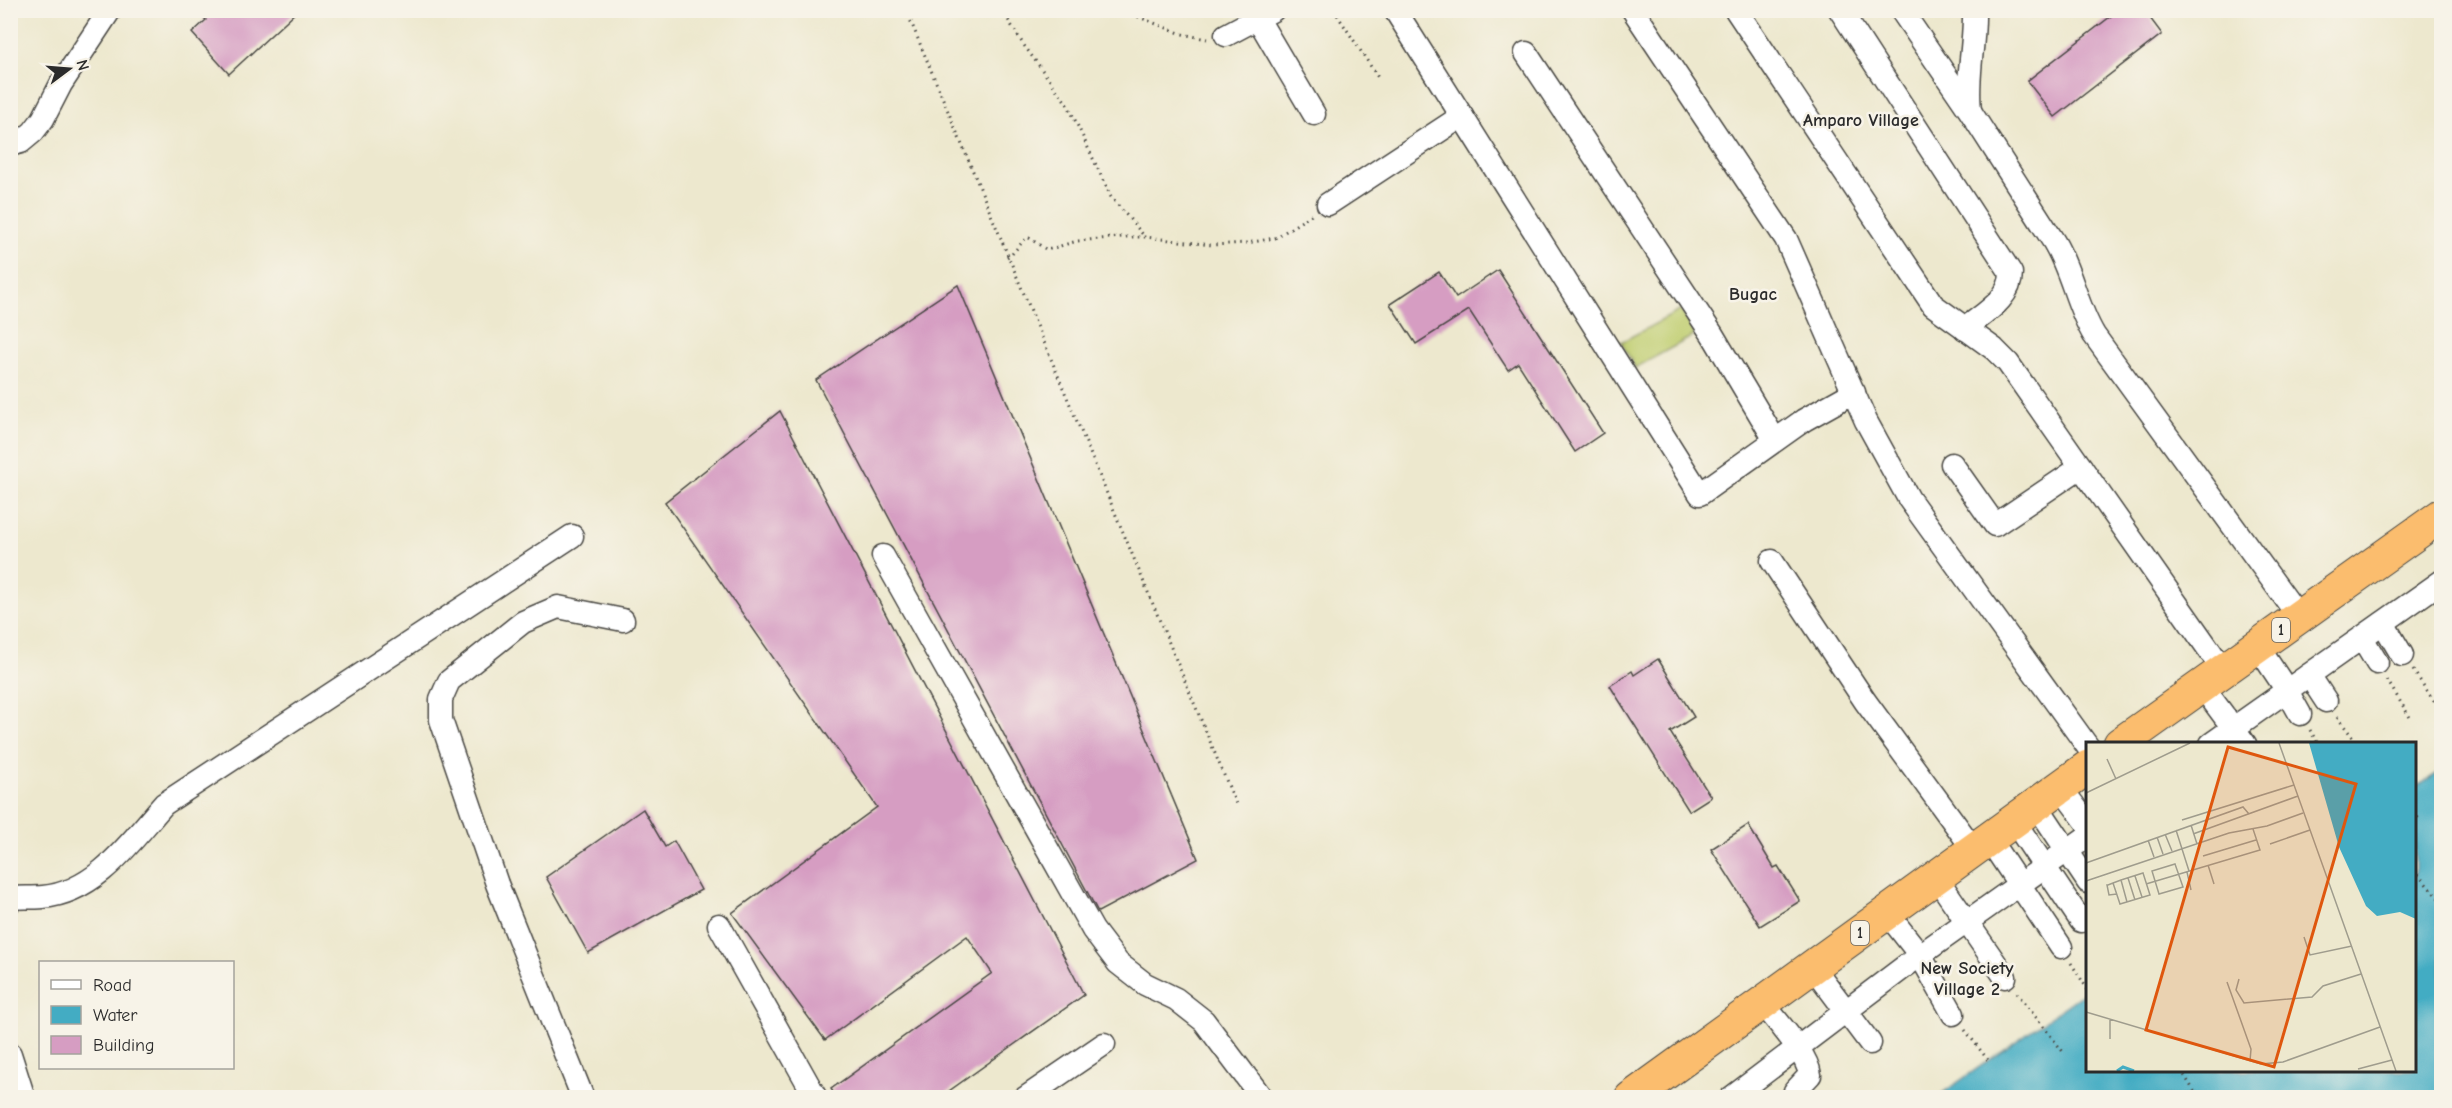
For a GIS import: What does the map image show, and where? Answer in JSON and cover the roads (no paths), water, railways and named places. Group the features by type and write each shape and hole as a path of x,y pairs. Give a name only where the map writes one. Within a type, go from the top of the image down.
{"highway":[{"name":"1","path":"2130,741 2299,617 2438,526"},
{"name":"1","path":"1631,1098 2086,768"}],"street":[{"path":"10,145 21,141 33,132 43,120 61,84 110,10"},
{"path":"1395,10 1700,494 1819,410 1854,392"},
{"path":"1633,10 1786,239 1854,392 1887,461 1909,499 2086,744"},
{"path":"1736,10 1892,241 1919,286 1933,304 2008,363 2081,467 2213,679 2239,736"},
{"path":"1840,10 2011,273 2011,283 2007,292 1965,329"},
{"path":"1901,10 1970,111 2063,258 2078,305 2094,335 2299,617"},
{"path":"1970,111 1967,90 1974,46 1974,10"},
{"path":"1226,35 1265,15 1314,114"},
{"path":"1526,53 1712,334 1775,440"},
{"path":"1328,204 1462,116"},
{"path":"1952,464 1995,525 2081,467"},
{"path":"10,898 45,897 88,882 116,859 164,804 572,536"},
{"path":"883,556 1093,930 1118,963 1145,984 1176,999 1204,1021 1263,1098"},
{"path":"1772,561 1865,701 2015,820 2066,851 2086,879"},
{"path":"2218,742 2239,736 2286,689 2442,581"},
{"path":"583,1098 497,884 441,720 441,699 449,681 523,622 558,607 623,620"},
{"path":"2383,623 2402,655"},
{"path":"2362,638 2377,663"},
{"path":"2258,647 2300,714"},
{"path":"2309,675 2326,700"},
{"path":"2015,820 2086,824"},
{"path":"2015,820 2081,921"},
{"path":"2015,820 2020,884 2061,946"},
{"path":"1731,1098 1920,955 2086,837"},
{"path":"1936,877 2005,977"},
{"path":"1887,913 1920,955 1953,1014"},
{"path":"719,925 816,1098"},
{"path":"1814,967 1870,1043"},
{"path":"1763,1004 1807,1064 1810,1075 1795,1092 1796,1098"},
{"path":"1025,1098 1104,1044"},
{"path":"10,1054 24,1098"}],"water":[{"path":"2441,771 2441,1097 1937,1097 2086,992 2086,1072 2416,1072 2416,787"}],"district":[{"name":"Amparo Village","path":"1861,120"},
{"name":"Bugac","path":"1753,294"},
{"name":"New Society Village 2","path":"1967,978"}]}
